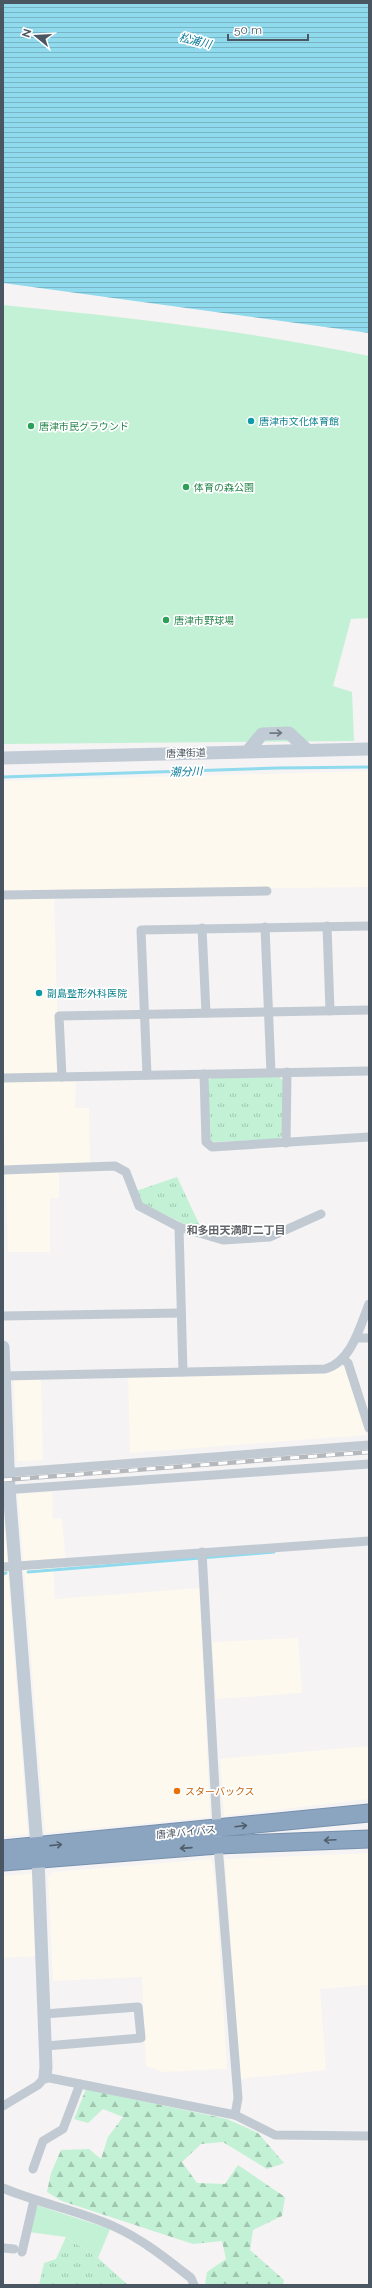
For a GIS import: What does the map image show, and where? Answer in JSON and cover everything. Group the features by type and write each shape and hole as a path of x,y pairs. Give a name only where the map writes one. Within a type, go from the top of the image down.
{"highway":[{"name":"唐津バイパス","path":"3,1862 37,1853 218,1837 369,1813"},
{"name":"唐津バイパス","path":"218,1837 369,1838"},
{"name":"唐津バイパス","path":"3,1849 37,1853"}],"street":[{"name":"唐津街道","path":"3,758 306,749 369,749"},
{"path":"3,895 267,891"},
{"path":"327,926 330,1011"},
{"path":"147,1075 141,930 369,926"},
{"path":"265,927 271,1073"},
{"path":"202,928 206,1013"},
{"path":"62,1077 59,1016 369,1010"},
{"path":"3,1078 369,1071"},
{"path":"286,1143 287,1072"},
{"path":"204,1074 206,1142 212,1148 369,1137"},
{"path":"3,1170 115,1166 126,1172 139,1206 179,1227 223,1240 259,1239 270,1237 321,1214"},
{"path":"179,1227 183,1372"},
{"path":"4,1376 325,1369 333,1367 343,1359 356,1338 369,1304"},
{"path":"3,1316 182,1313"},
{"path":"356,1338 369,1338"},
{"path":"3,1347 5,1473 9,1566 37,1853 46,2046 45,2077 38,2085 3,2106"},
{"path":"343,1359 348,1363 369,1428"},
{"path":"5,1473 369,1445"},
{"path":"6,1489 369,1464"},
{"path":"9,1566 202,1556 369,1541"},
{"path":"202,1556 218,1837 238,2098 235,2115"},
{"path":"44,2014 138,2007 141,2038 46,2046"},
{"path":"45,2077 235,2115 275,2135 369,2136"},
{"path":"33,2168 44,2141 63,2129 80,2084"},
{"path":"3,2188 112,2226 150,2246 191,2278 194,2285"},
{"path":"3,2248 18,2251 34,2200"}],"shaded area":[{"path":"369,771 369,887 54,891 59,1081 76,1082 75,1108 89,1108 90,1171 59,1173 59,1198 50,1198 50,1252 8,1252 3,1106 3,781"},
{"path":"346,1366 367,1435 130,1453 128,1376 325,1372"},
{"path":"41,1379 43,1460 17,1461 14,1380"},
{"path":"52,1492 53,1519 62,1518 66,1566 53,1567 55,1599 200,1588 210,1817 45,1833 18,1494"},
{"path":"3,1506 28,1834 3,1836"},
{"path":"298,1638 302,1693 216,1699 212,1642"},
{"path":"369,1746 369,1799 224,1816 220,1759"},
{"path":"369,1853 369,1985 320,1989 326,2070 240,2079 225,1859"},
{"path":"212,1859 216,1890 227,2069 163,2072 146,2066 142,1977 53,1981 48,1877 52,1872"},
{"path":"33,1873 36,1956 3,1958 3,1876"}],"green space":[{"name":"体育の森公園","path":"3,305 233,332 369,356 369,618 351,619 333,686 352,692 354,741 3,744"},
{"path":"278,1075 283,1081 282,1135 279,1139 215,1142 209,1140 207,1082 212,1077"},
{"path":"177,1177 201,1228 182,1223 140,1202 136,1191"},
{"path":"86,2089 227,2119 258,2133 284,2163 267,2169 223,2142 201,2144 182,2162 197,2183 225,2184 238,2165 285,2197 282,2216 253,2230 250,2250 284,2280 283,2285 205,2285 207,2272 226,2259 222,2241 193,2244 62,2201 47,2192 51,2173 61,2150 89,2149 101,2159 108,2137 123,2117 103,2109 88,2123 74,2119"},
{"path":"36,2205 110,2229 98,2258 66,2237 29,2232"},
{"path":"66,2237 98,2258 128,2285 39,2285 44,2263 56,2259"}],"water":[{"name":"松浦川","path":"3,3 369,3 369,333 3,283"}],"waterway":[{"name":"潮分川","path":"3,777 278,768 369,767"},
{"path":"28,1572 274,1552"}],"railway":[{"path":"3,1480 369,1452"}],"place":[{"name":"唐津市文化体育館","path":"251,421"},
{"name":"唐津市民グラウンド","path":"31,426"},
{"name":"体育の森公園","path":"186,487"},
{"name":"唐津市野球場","path":"166,620"},
{"name":"副島整形外科医院","path":"39,993"},
{"name":"スターバックス","path":"177,1791"}],"district":[{"name":"和多田天満町二丁目","path":"236,1230"}]}
